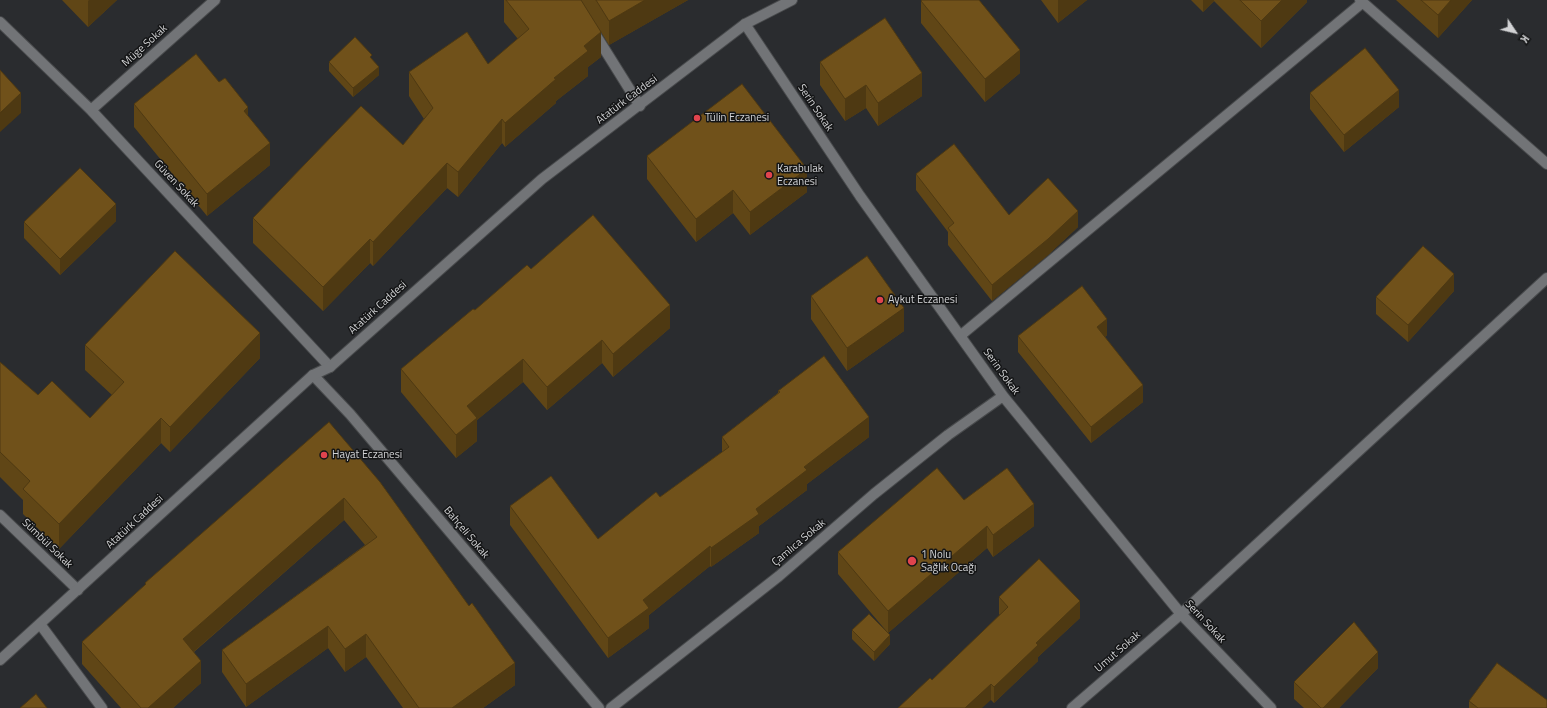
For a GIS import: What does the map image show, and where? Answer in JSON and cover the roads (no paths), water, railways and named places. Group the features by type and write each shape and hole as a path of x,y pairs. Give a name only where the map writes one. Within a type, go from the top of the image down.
{"street":[{"name":"Müge Sokak","path":"91,110 214,0"},
{"name":"Atatürk Caddesi","path":"0,660 313,375 330,367 542,179 746,24 792,0"},
{"path":"960,336 1361,1 1547,164"},
{"name":"Güven Sokak","path":"0,22 91,110 330,367"},
{"name":"Serin Sokak","path":"746,24 860,196 1003,396 1181,614 1271,708"},
{"path":"590,26 640,106"},
{"name":"Umut Sokak","path":"1072,708 1181,614 1547,278"},
{"name":"Bahçeli Sokak","path":"313,375 350,414 599,708"},
{"name":"Çamlıca Sokak","path":"611,708 779,576 874,494 942,440 1003,396"},
{"name":"Sümbül Sokak","path":"0,515 78,590"},
{"path":"40,624 102,708"}],"place":[{"name":"Tülin Eczanesi","path":"697,118"},
{"name":"Karabulak Eczanesi","path":"769,175"},
{"name":"Aykut Eczanesi","path":"880,300"},
{"name":"Hayat Eczanesi","path":"324,455"},
{"name":"1 Nolu Sağlık Ocağı","path":"912,561"}]}
